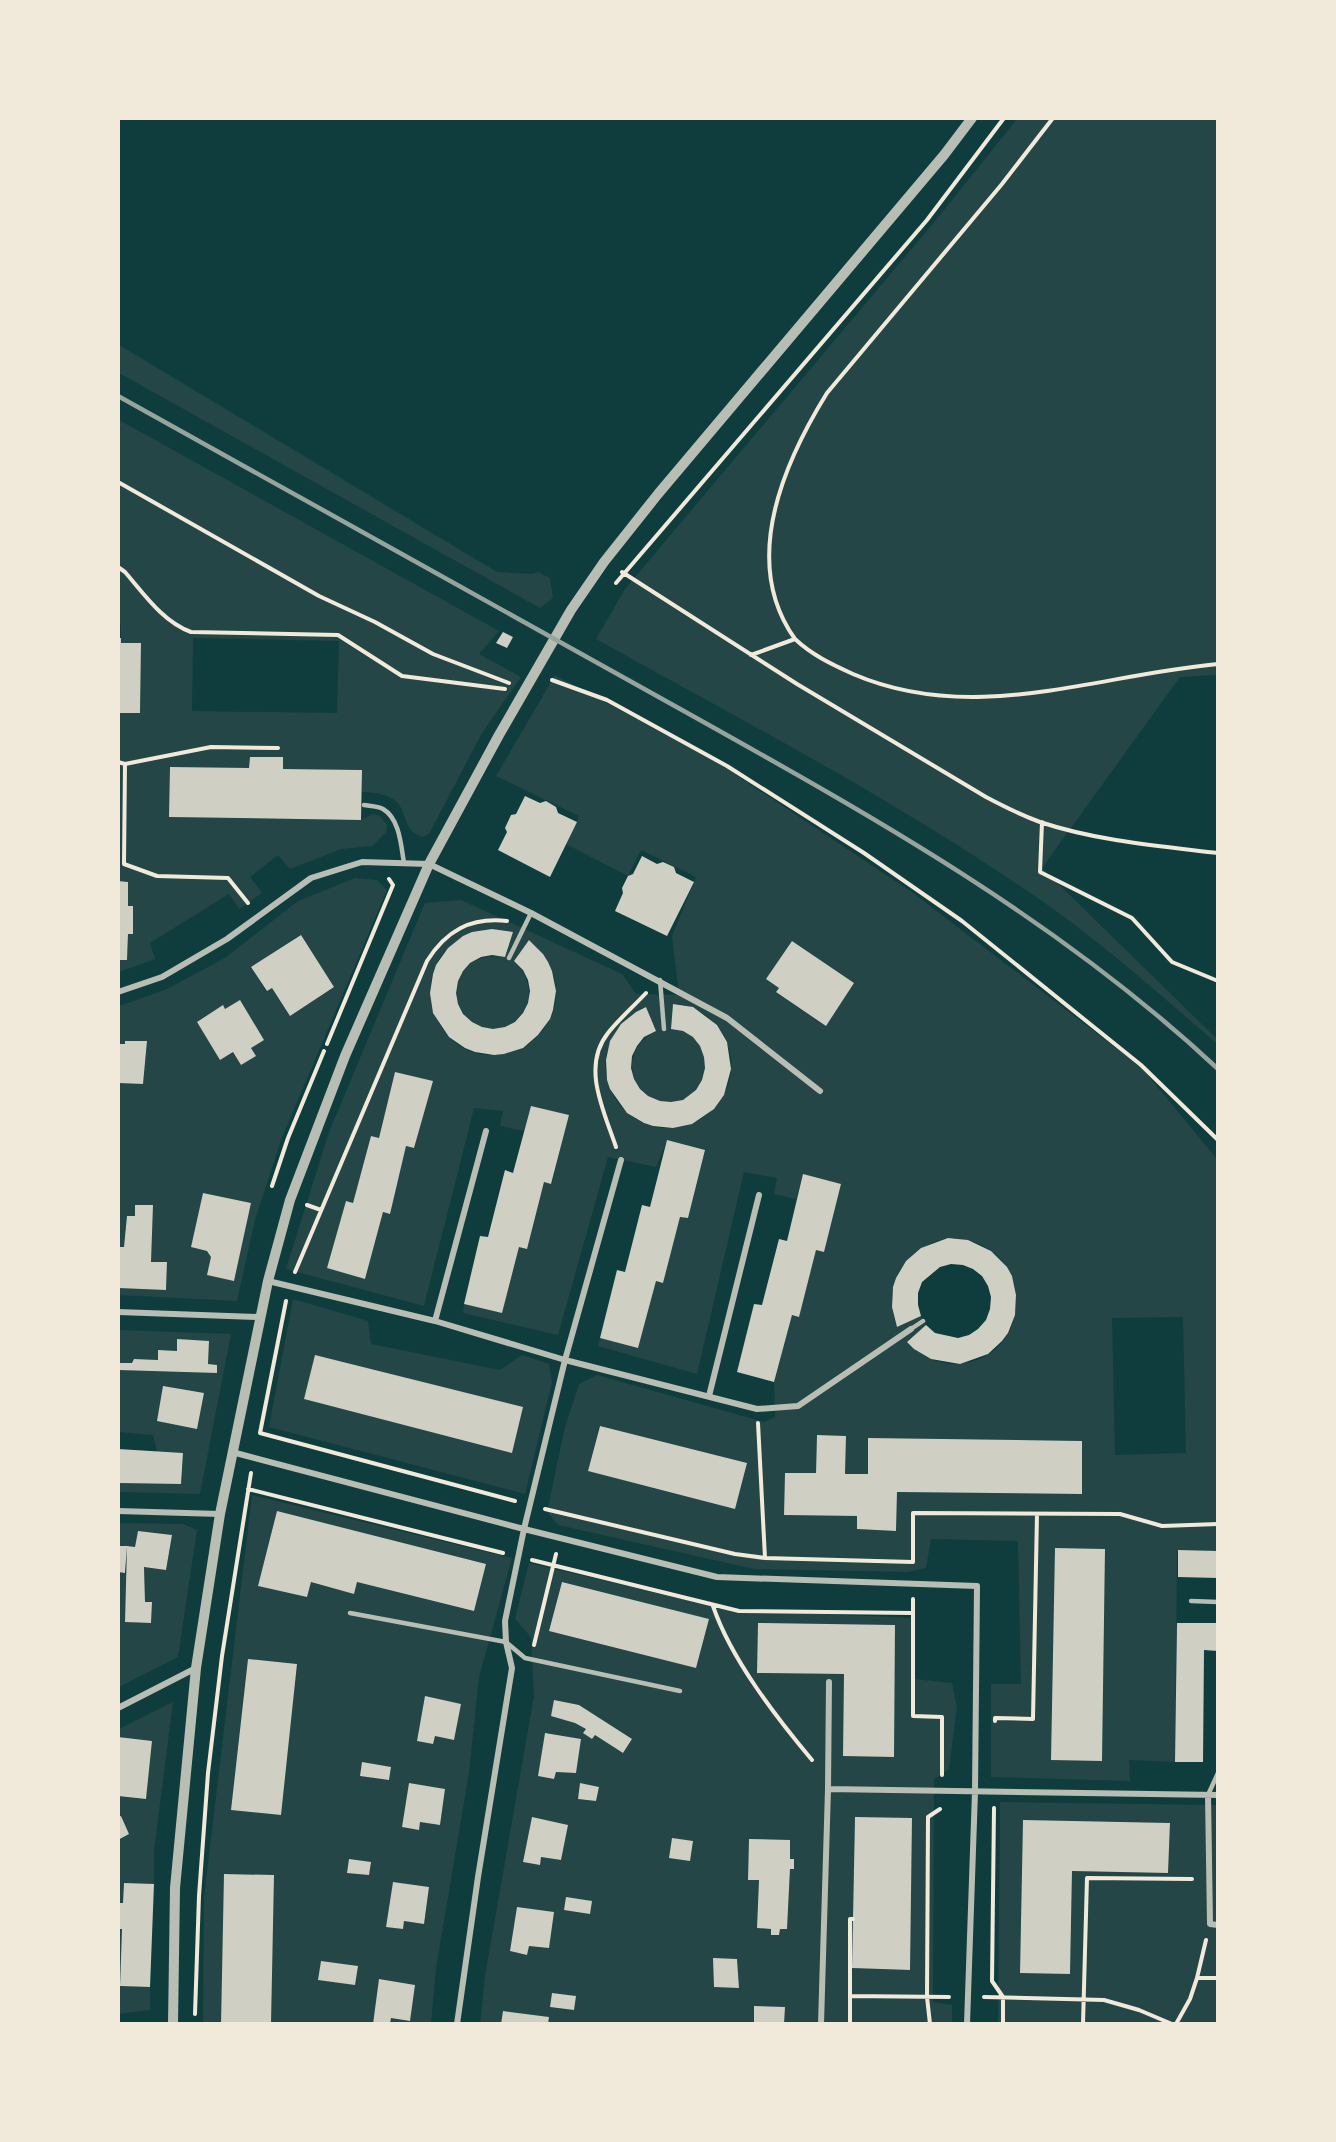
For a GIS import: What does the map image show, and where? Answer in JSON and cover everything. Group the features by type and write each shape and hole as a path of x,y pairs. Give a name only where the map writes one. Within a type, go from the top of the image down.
{"street":[{"path":"173,2024 175,1888 196,1668 220,1514 259,1317 290,1200 345,1056 429,864 571,610 604,562 658,495 944,155 972,118"},
{"path":"118,992 162,977 228,939 310,878 362,862 429,864 531,913 660,980 727,1018 820,1091"},
{"path":"435,1321 486,1131"},
{"path":"457,2024 512,1668 506,1642 506,1622 524,1529 565,1360 621,1160"},
{"path":"709,1396 759,1195"},
{"path":"268,1281 435,1321 565,1360 757,1409 798,1406 911,1329"},
{"path":"118,1312 259,1317"},
{"path":"232,1452 717,1577 976,1586 975,1792 967,2024"},
{"path":"118,1511 220,1514"},
{"path":"118,1708 196,1668"},
{"path":"821,2024 829,1682"},
{"path":"828,1789 1218,1795"},
{"path":"1208,1795 1210,1924 1218,1925"}],"lane":[{"path":"364,806 382,808 394,819 404,863"},
{"path":"509,958 531,913"},
{"path":"660,980 664,1029"},
{"path":"911,1329 923,1321"},
{"path":"1191,1601 1218,1602"},
{"path":"350,1613 506,1642 525,1658 680,1691"},
{"path":"1208,1795 1218,1773"}],"path":[{"path":"609,591 927,220 1004,118"},
{"path":"1053,118 1002,184 826,393 804,429 787,467 776,504 769,557 770,583 776,607 795,639 810,653 873,682 920,694 951,697 1058,690 1218,664"},
{"path":"118,482 319,597 375,622 434,654 525,689"},
{"path":"604,562 751,656 986,797 1014,811 1042,822 1097,836 1218,853"},
{"path":"118,567 169,620 191,632 338,636 402,676 486,688 525,689 548,678 607,700 727,766 864,853 962,921 1132,1058 1218,1140"},
{"path":"751,656 795,639"},
{"path":"118,762 125,764 211,747 278,748"},
{"path":"125,764 121,863 157,876 228,878 259,916"},
{"path":"1042,822 1040,872 1132,918 1172,962 1218,981"},
{"path":"270,1194 288,1138 393,885 389,879 379,875 366,875 366,862"},
{"path":"293,1275 427,961 437,945 454,931 472,923 490,919 512,922 524,928"},
{"path":"621,1160 597,1094 595,1061 607,1034 660,980"},
{"path":"303,1204 321,1210"},
{"path":"287,1299 260,1433 530,1505 735,1554 765,1558 913,1562 913,1513 1120,1514 1162,1526 1218,1524"},
{"path":"757,1409 765,1558"},
{"path":"194,2024 199,1896 208,1773 222,1656 252,1471"},
{"path":"248,1489 513,1555"},
{"path":"995,1729 995,1718 1033,1719 1036,1514"},
{"path":"533,1649 558,1543"},
{"path":"528,1559 739,1611 913,1613 913,1716 942,1717 942,1807 928,1817 927,1997 930,2024"},
{"path":"713,1605 718,1622 730,1646 788,1732 818,1767 828,1774"},
{"path":"994,1805 992,1981 1003,1997 1003,2024"},
{"path":"1083,2024 1087,1878 1209,1879"},
{"path":"850,2024 850,1919 853,1919"},
{"path":"977,1997 1104,2000 1139,2010 1174,2024 1190,1999 1210,1924"},
{"path":"1197,1978 1218,1978"},
{"path":"850,1996 949,1997"}],"shaded area":[{"path":"1017,119 1217,119 1217,675 1180,677 1042,868 1217,1039 1217,1044 1093,939 994,869 826,766 596,639 625,589 936,220"},
{"path":"119,345 497,572 532,574 538,572 550,578 553,598 540,608 119,373"},
{"path":"119,420 499,631 479,654 521,677 482,733 429,834 422,837 413,832 399,804 392,798 362,792 361,770 283,769 282,757 250,757 249,768 170,817 361,820 373,814 380,816 387,825 386,832 372,846 341,849 290,869 278,855 250,877 262,893 239,909 229,894 150,943 155,959 119,972 119,960 127,960 128,934 133,934 133,906 128,906 128,882 119,881 119,718 120,713 140,713 141,643 121,643 119,621","holes":["193,638 339,641 337,713 192,711"]},
{"path":"555,675 720,764 913,893 1141,1067 1217,1159 1217,1551 1177,1550 1175,1762 1129,1760 1130,1781 991,1777 991,1684 1021,1684 1018,1541 931,1539 926,1568 908,1572 754,1569 558,1525 547,1512 565,1427 579,1384 597,1375 764,1422 775,1417 774,1382 792,1315 799,1316 816,1250 824,1252 841,1184 803,1175 796,1199 774,1194 777,1178 744,1172 697,1374 598,1346 600,1338 638,1347 656,1281 663,1282 680,1217 688,1218 705,1151 667,1141 656,1167 608,1157 558,1335 463,1313 464,1304 502,1313 519,1247 544,1182 552,1184 568,1115 531,1106 524,1131 500,1126 503,1111 474,1108 424,1306 286,1269 329,1132 425,903 461,900 622,974 636,994 679,995 672,936 696,877 641,850 628,876 566,844 579,816 496,776","holes":["492,929 513,932 505,957 479,959 472,962 461,973 456,991 461,1011 469,1020 483,1028 497,1029 510,1025 520,1017 527,1005 529,991 525,976 514,961 529,940 548,962 552,971 556,989 552,1015 536,1038 519,1049 489,1055 463,1048 444,1031 433,1008 431,983 439,959 459,940","792,941 854,983 826,1026 776,992 779,988 767,979","673,1004 695,1009 713,1022 723,1034 731,1058 729,1081 720,1101 706,1115 689,1124 669,1128 649,1125 631,1115 615,1098 606,1072 609,1046 623,1023 646,1007 656,1031 641,1042 634,1055 632,1069 636,1082 644,1092 655,1100 668,1103 683,1100 691,1095 702,1080 705,1062 703,1053 699,1044 686,1033 671,1029","395,1072 432,1081 414,1148 406,1146 390,1214 383,1212 365,1279 327,1268 346,1201 353,1203 371,1136 379,1138","948,1238 978,1243 999,1257 1012,1277 1016,1300 1013,1323 1001,1343 982,1358 956,1364 935,1361 917,1351 907,1342 926,1325 921,1316 897,1327 892,1296 895,1282 908,1259 919,1250","1183,1317 1186,1453 1115,1455 1112,1318","599,1426 746,1463 735,1508 588,1471","817,1435 846,1436 845,1474 868,1474 869,1438 1082,1441 1081,1494 897,1492 896,1531 857,1529 857,1516 784,1515 785,1473 816,1473","1055,1548 1105,1549 1102,1760"]},
{"path":"355,878 377,880 387,890 281,1140 255,1220 237,1301 119,1295 119,1288 166,1290 167,1262 151,1262 152,1205 135,1216 127,1216 124,1247 118,1261 119,1083 143,1084 147,1042 126,1041 125,1044 119,1044 119,1006 165,990 225,958 298,901","holes":["300,935 334,987 290,1016 272,988 266,991 251,967","240,1001 264,1040 251,1048 256,1056 241,1065 233,1052 220,1060 197,1022 223,1006 225,1009","203,1193 251,1203 234,1280 207,1251 191,1247"]},
{"path":"293,1299 368,1321 371,1344 500,1370 522,1355 549,1364 552,1382 525,1494 269,1427","holes":["316,1355 522,1407 512,1452 304,1399"]},
{"path":"119,1330 231,1334 200,1494 119,1492 119,1483 181,1484 183,1453 157,1452 153,1435 119,1432 119,1370 217,1373 217,1365 208,1364 209,1341 178,1340 177,1351 159,1350 158,1360 134,1359 132,1363 119,1363"},
{"path":"252,1495 512,1558 479,1677 469,1773 436,1968 431,2023 390,2023 391,2018 410,2021 415,1985 380,1979 373,2023 271,2023 273,1875 225,1874 221,2023 203,2024 204,1897","holes":["277,1511 486,1564 473,1611 357,1582 354,1594 311,1582 307,1597 258,1586","248,1659 297,1664 280,1815 231,1809","425,1697 461,1704 454,1740 435,1736 433,1744 417,1741","362,1763 391,1767 389,1780 360,1776","409,1783 445,1789 440,1825 420,1822 418,1830 402,1827","393,1882 429,1887 424,1924 404,1921 403,1929 386,1926","321,1961 358,1966 355,1984 319,1980"]},
{"path":"119,1523 183,1524 197,1530 178,1657 119,1687 119,1573 127,1573 125,1622 151,1623 152,1603 145,1602 144,1567 166,1570 172,1535 138,1531 135,1547 128,1546 126,1571 119,1546"},
{"path":"529,1563 716,1607 911,1618 914,1679 952,1683 957,1707 949,1769 934,1779 933,2002 952,2005 952,2023 784,2023 784,2007 754,2006 754,2023 548,2024 548,2017 503,2011 501,2023 480,2024 485,1976 534,1696 531,1637 515,1619","holes":["562,1582 709,1619 696,1668 549,1631","758,1624 895,1625 893,1757 844,1674 757,1673","554,1700 579,1705 632,1740 623,1753 595,1735 592,1739 583,1733 586,1729 575,1723","545,1733 581,1739 576,1773 556,1772 554,1779 538,1776","580,1783 599,1787 596,1801 578,1799","532,1818 568,1825 561,1860 541,1857 539,1865 523,1862","855,1818 912,1818 909,1970 852,1968","749,1839 790,1840 790,1859 794,1860 794,1869 790,1869 787,1929 780,1929 779,1935 771,1935 771,1929 757,1928 759,1880 748,1880","517,1907 553,1912 549,1948 529,1946 527,1955 510,1951","713,1959 737,1959 739,1988 714,1987","552,1993 575,1996 573,2010 550,2007"]},
{"path":"173,1702 154,1851 154,1884 123,1903 119,1903 119,1840 129,1834 121,1816 119,1817 119,1796 146,1799 152,1742 119,1737 119,1729"},
{"path":"1000,1802 1217,1805 1217,2023 998,2024","holes":["1023,1821 1170,1823 1168,1873 1072,1871 1070,1973 1020,1973"]},
{"path":"119,1929 122,1929 120,1986 150,1987 150,2010 119,2014"}],"building":[{"path":"503,632 513,637 507,648 496,643"},
{"path":"118,638 121,638 121,643 141,643 140,713 118,713"},
{"path":"250,757 283,757 283,769 362,770 361,820 169,817 170,767 249,768"},
{"path":"525,796 540,803 546,801 556,807 558,813 577,822 550,877 498,850 507,832 505,828 511,815 516,814"},
{"path":"642,856 657,864 663,862 674,867 676,873 694,882 667,936 615,911 623,893 622,888 628,876 633,874"},
{"path":"118,881 128,882 128,906 133,906 133,934 128,934 127,960 118,960"},
{"path":"492,929 513,932 505,957 492,955 481,957 470,963 463,971 456,993 463,1014 482,1027 493,1029 515,1022 528,1003 530,991 523,970 514,961 529,940 548,962 556,991 550,1019 538,1035 523,1048 494,1055 465,1048 449,1037 433,1013 430,993 436,965 448,948 472,932"},
{"path":"301,935 334,987 290,1016 272,988 267,991 251,967"},
{"path":"792,941 854,983 826,1026 776,992 779,988 766,979"},
{"path":"240,1000 264,1040 251,1048 256,1056 241,1065 233,1052 220,1060 197,1022 223,1005 225,1009"},
{"path":"673,1004 693,1007 717,1025 727,1042 731,1069 724,1095 714,1109 692,1124 673,1128 653,1126 627,1113 610,1089 606,1060 610,1041 621,1024 646,1007 656,1031 644,1037 632,1056 631,1068 640,1089 648,1096 660,1101 671,1102 683,1100 696,1090 705,1068 704,1057 693,1037 683,1031 671,1029"},
{"path":"125,1041 147,1041 143,1084 118,1083 118,1044 125,1044"},
{"path":"395,1072 433,1081 414,1148 406,1146 390,1214 383,1212 365,1279 327,1268 346,1201 353,1203 371,1136 379,1138"},
{"path":"531,1106 569,1115 551,1184 544,1182 527,1249 519,1247 502,1313 464,1304 480,1236 488,1237 505,1170 513,1173"},
{"path":"667,1140 705,1150 688,1218 680,1217 663,1283 656,1281 638,1348 600,1338 617,1270 625,1272 642,1205 650,1207"},
{"path":"803,1174 841,1184 824,1252 816,1250 799,1317 792,1315 774,1382 737,1372 754,1304 762,1305 779,1239 787,1241"},
{"path":"203,1193 251,1203 234,1281 207,1275 211,1257 207,1251 191,1247"},
{"path":"135,1205 153,1205 151,1262 167,1262 166,1290 118,1288 120,1247 124,1247 127,1216 135,1216"},
{"path":"948,1238 968,1240 991,1251 1007,1267 1012,1276 1016,1295 1015,1315 1002,1341 988,1354 960,1364 931,1359 907,1342 926,1325 935,1333 958,1338 978,1329 986,1320 991,1297 982,1276 963,1265 951,1264 940,1267 922,1282 918,1293 921,1316 897,1327 892,1307 893,1287 906,1261 921,1248"},
{"path":"177,1339 209,1341 208,1364 217,1365 217,1373 118,1370 118,1363 132,1363 134,1359 158,1360 158,1350 177,1351"},
{"path":"315,1355 523,1407 512,1453 304,1399"},
{"path":"163,1386 204,1393 197,1429 157,1421"},
{"path":"600,1426 747,1463 735,1509 588,1471"},
{"path":"817,1435 846,1436 845,1474 868,1474 868,1438 1082,1441 1082,1494 897,1492 896,1531 857,1529 857,1516 784,1515 785,1473 816,1473"},
{"path":"118,1449 183,1453 181,1484 118,1483"},
{"path":"277,1511 486,1564 474,1611 357,1582 354,1594 311,1582 307,1597 258,1586"},
{"path":"138,1531 172,1535 166,1570 144,1567 145,1602 152,1602 151,1623 125,1622 127,1546 135,1547"},
{"path":"118,1546 127,1546 125,1573 118,1572"},
{"path":"1055,1548 1105,1549 1102,1761 1051,1760"},
{"path":"1178,1550 1218,1551 1218,1578 1178,1577"},
{"path":"562,1582 709,1619 696,1668 549,1631"},
{"path":"758,1623 895,1625 894,1757 843,1756 844,1674 757,1673"},
{"path":"1177,1623 1218,1623 1218,1651 1204,1650 1203,1762 1175,1762"},
{"path":"248,1659 297,1664 281,1815 231,1810"},
{"path":"425,1696 461,1704 454,1740 435,1736 433,1744 417,1741"},
{"path":"554,1700 579,1705 632,1739 623,1753 595,1735 592,1739 583,1733 586,1729 551,1716"},
{"path":"545,1733 581,1739 576,1773 556,1772 554,1779 538,1776"},
{"path":"118,1737 152,1741 146,1799 118,1796"},
{"path":"362,1762 391,1767 389,1780 360,1776"},
{"path":"409,1783 445,1789 440,1825 420,1822 419,1830 402,1827"},
{"path":"580,1783 599,1787 596,1801 578,1799"},
{"path":"121,1816 129,1834 118,1840 118,1817"},
{"path":"532,1817 568,1825 561,1860 541,1857 540,1865 523,1862"},
{"path":"855,1817 912,1818 910,1970 852,1968"},
{"path":"1023,1820 1170,1823 1168,1873 1072,1871 1070,1974 1020,1973"},
{"path":"672,1838 693,1841 690,1861 669,1858"},
{"path":"749,1839 790,1840 790,1859 794,1859 794,1869 790,1869 787,1929 780,1929 779,1935 771,1935 771,1929 757,1928 759,1880 748,1880"},
{"path":"349,1859 371,1862 369,1875 347,1873"},
{"path":"224,1874 274,1875 271,2024 221,2024"},
{"path":"393,1882 429,1887 424,1924 404,1921 403,1929 386,1927"},
{"path":"124,1883 154,1884 150,1987 120,1986 122,1929 118,1929 118,1903 123,1903"},
{"path":"566,1897 592,1901 590,1914 564,1910"},
{"path":"517,1907 554,1912 549,1948 529,1946 527,1955 510,1951"},
{"path":"713,1958 737,1959 739,1988 714,1987"},
{"path":"321,1961 358,1966 355,1985 318,1980"},
{"path":"379,1979 415,1985 410,2021 391,2018 390,2024 373,2024"},
{"path":"552,1993 576,1996 574,2010 550,2007"},
{"path":"754,2006 785,2007 784,2024 754,2024"},
{"path":"503,2011 549,2017 548,2024 501,2024"}],"railway":[{"path":"118,396 761,754 898,834 965,876 1096,966 1218,1069"}]}
